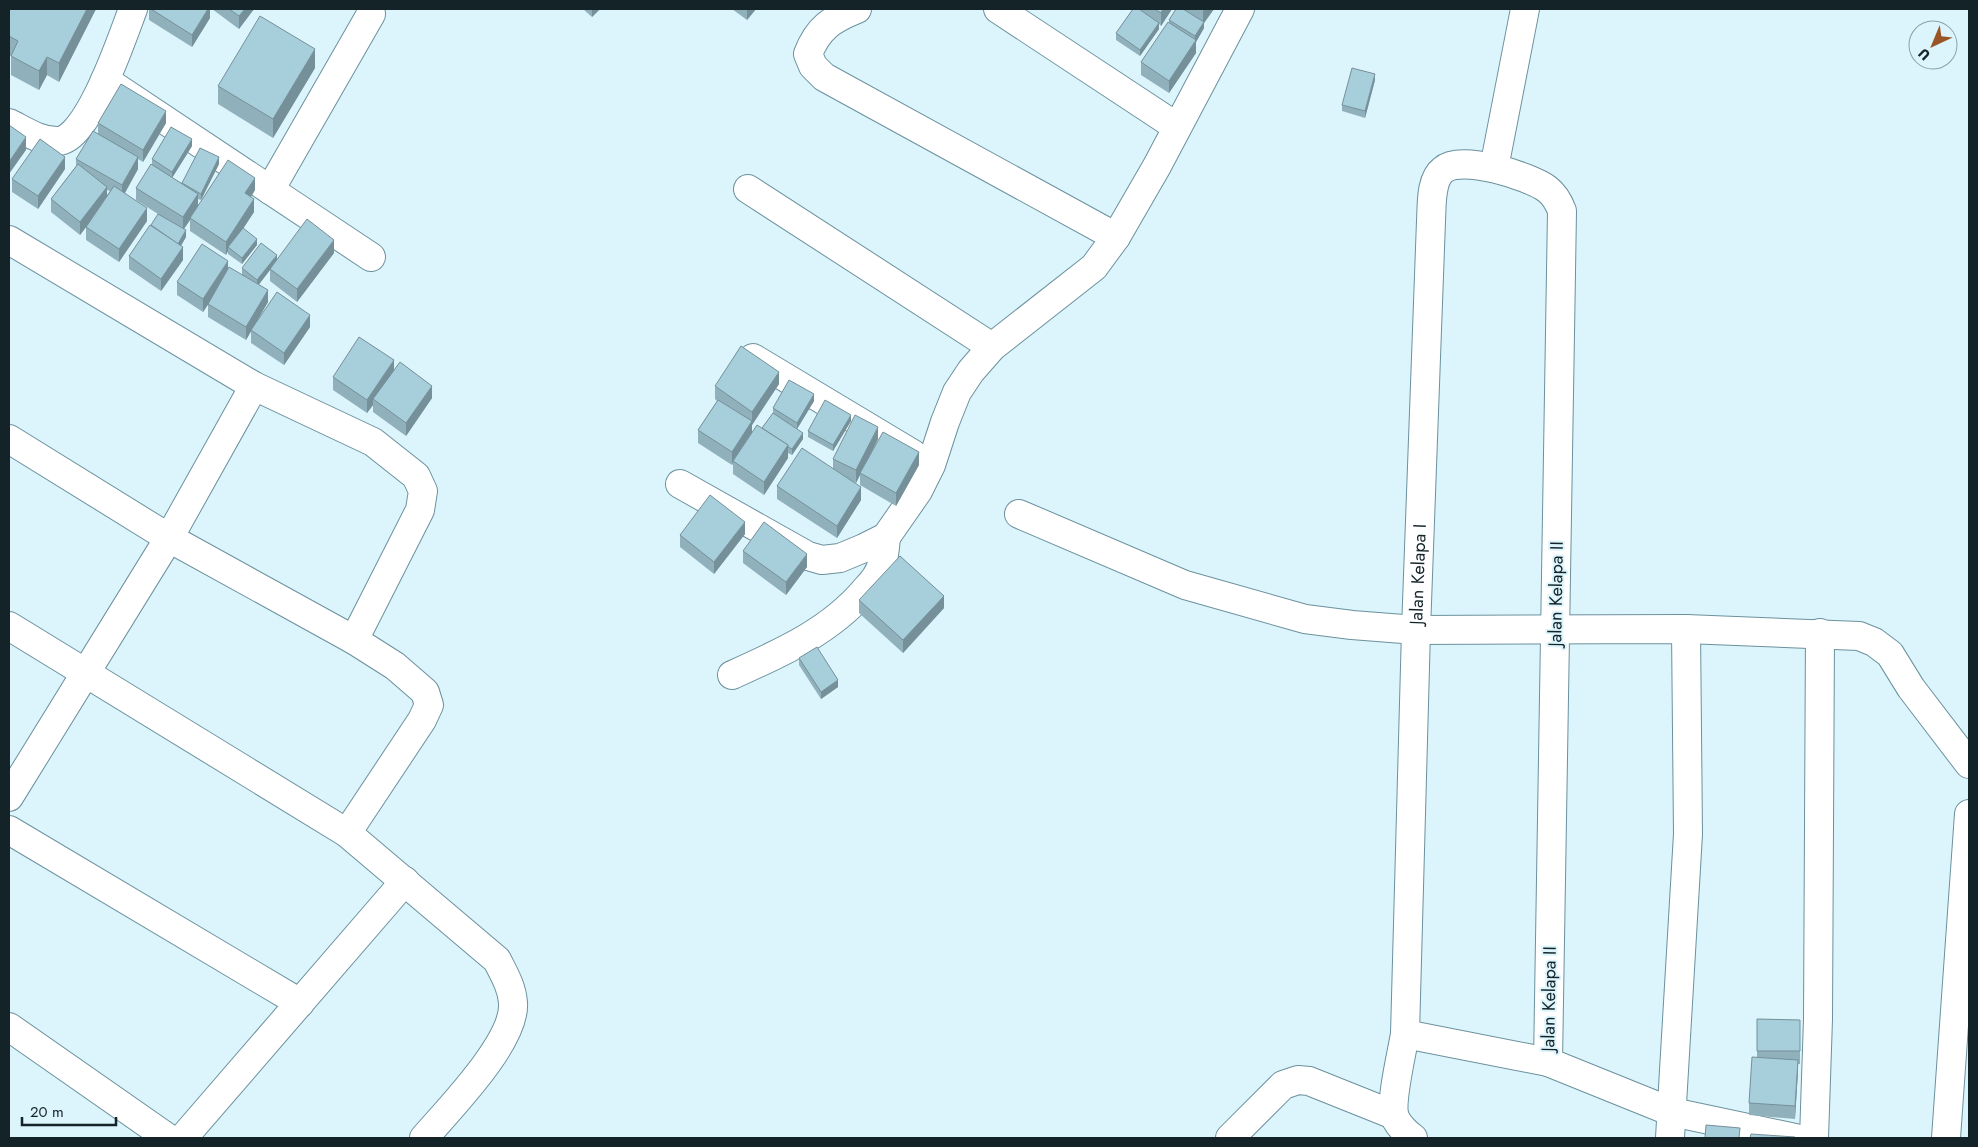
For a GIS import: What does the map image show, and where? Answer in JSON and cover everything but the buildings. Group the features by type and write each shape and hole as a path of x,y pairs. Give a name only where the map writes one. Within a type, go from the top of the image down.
{"street":[{"path":"9,123 44,141 62,141 78,128 105,80 133,9"},
{"path":"858,9 829,22 814,39 808,54 813,66 824,77 1116,237"},
{"path":"998,9 1177,127"},
{"path":"732,675 782,653 823,628 855,602 874,580 882,564 886,537 918,491 931,465 957,392 971,371 992,347 1094,267 1116,237 1240,9"},
{"path":"1494,168 1525,9"},
{"path":"270,190 371,14"},
{"path":"105,80 371,257"},
{"name":"Jalan Kelapa I","path":"1394,1115 1405,1034 1416,630 1431,221 1435,180 1441,171 1449,166 1458,164 1494,168"},
{"name":"Jalan Kelapa II","path":"1494,168 1531,179 1549,190 1558,201 1562,211 1548,1062"},
{"path":"748,189 992,347"},
{"path":"9,240 254,386 373,442 416,476 422,491 420,510 354,640"},
{"path":"753,358 931,465"},
{"path":"9,796 170,538 254,386"},
{"path":"9,438 170,538 354,640 395,666 425,692 429,705 422,720 347,833"},
{"path":"680,484 808,556 822,560 840,558 886,537"},
{"path":"1019,514 1185,585 1305,619 1416,630 1686,628 1858,636 1874,642 1890,654 1911,688 1969,764"},
{"path":"9,626 87,672 347,833 497,960 509,984 514,1004 509,1027 496,1051 424,1138"},
{"path":"1671,1125 1688,834 1686,628"},
{"path":"1814,1138 1818,1019 1820,633"},
{"path":"1946,1138 1969,814"},
{"path":"9,830 300,1003"},
{"path":"183,1138 404,881"},
{"path":"9,1027 168,1138"},
{"path":"1405,1034 1548,1062 1671,1125 1795,1138"},
{"path":"1230,1138 1283,1085 1298,1080 1309,1081 1394,1115 1405,1132 1413,1138"}]}
